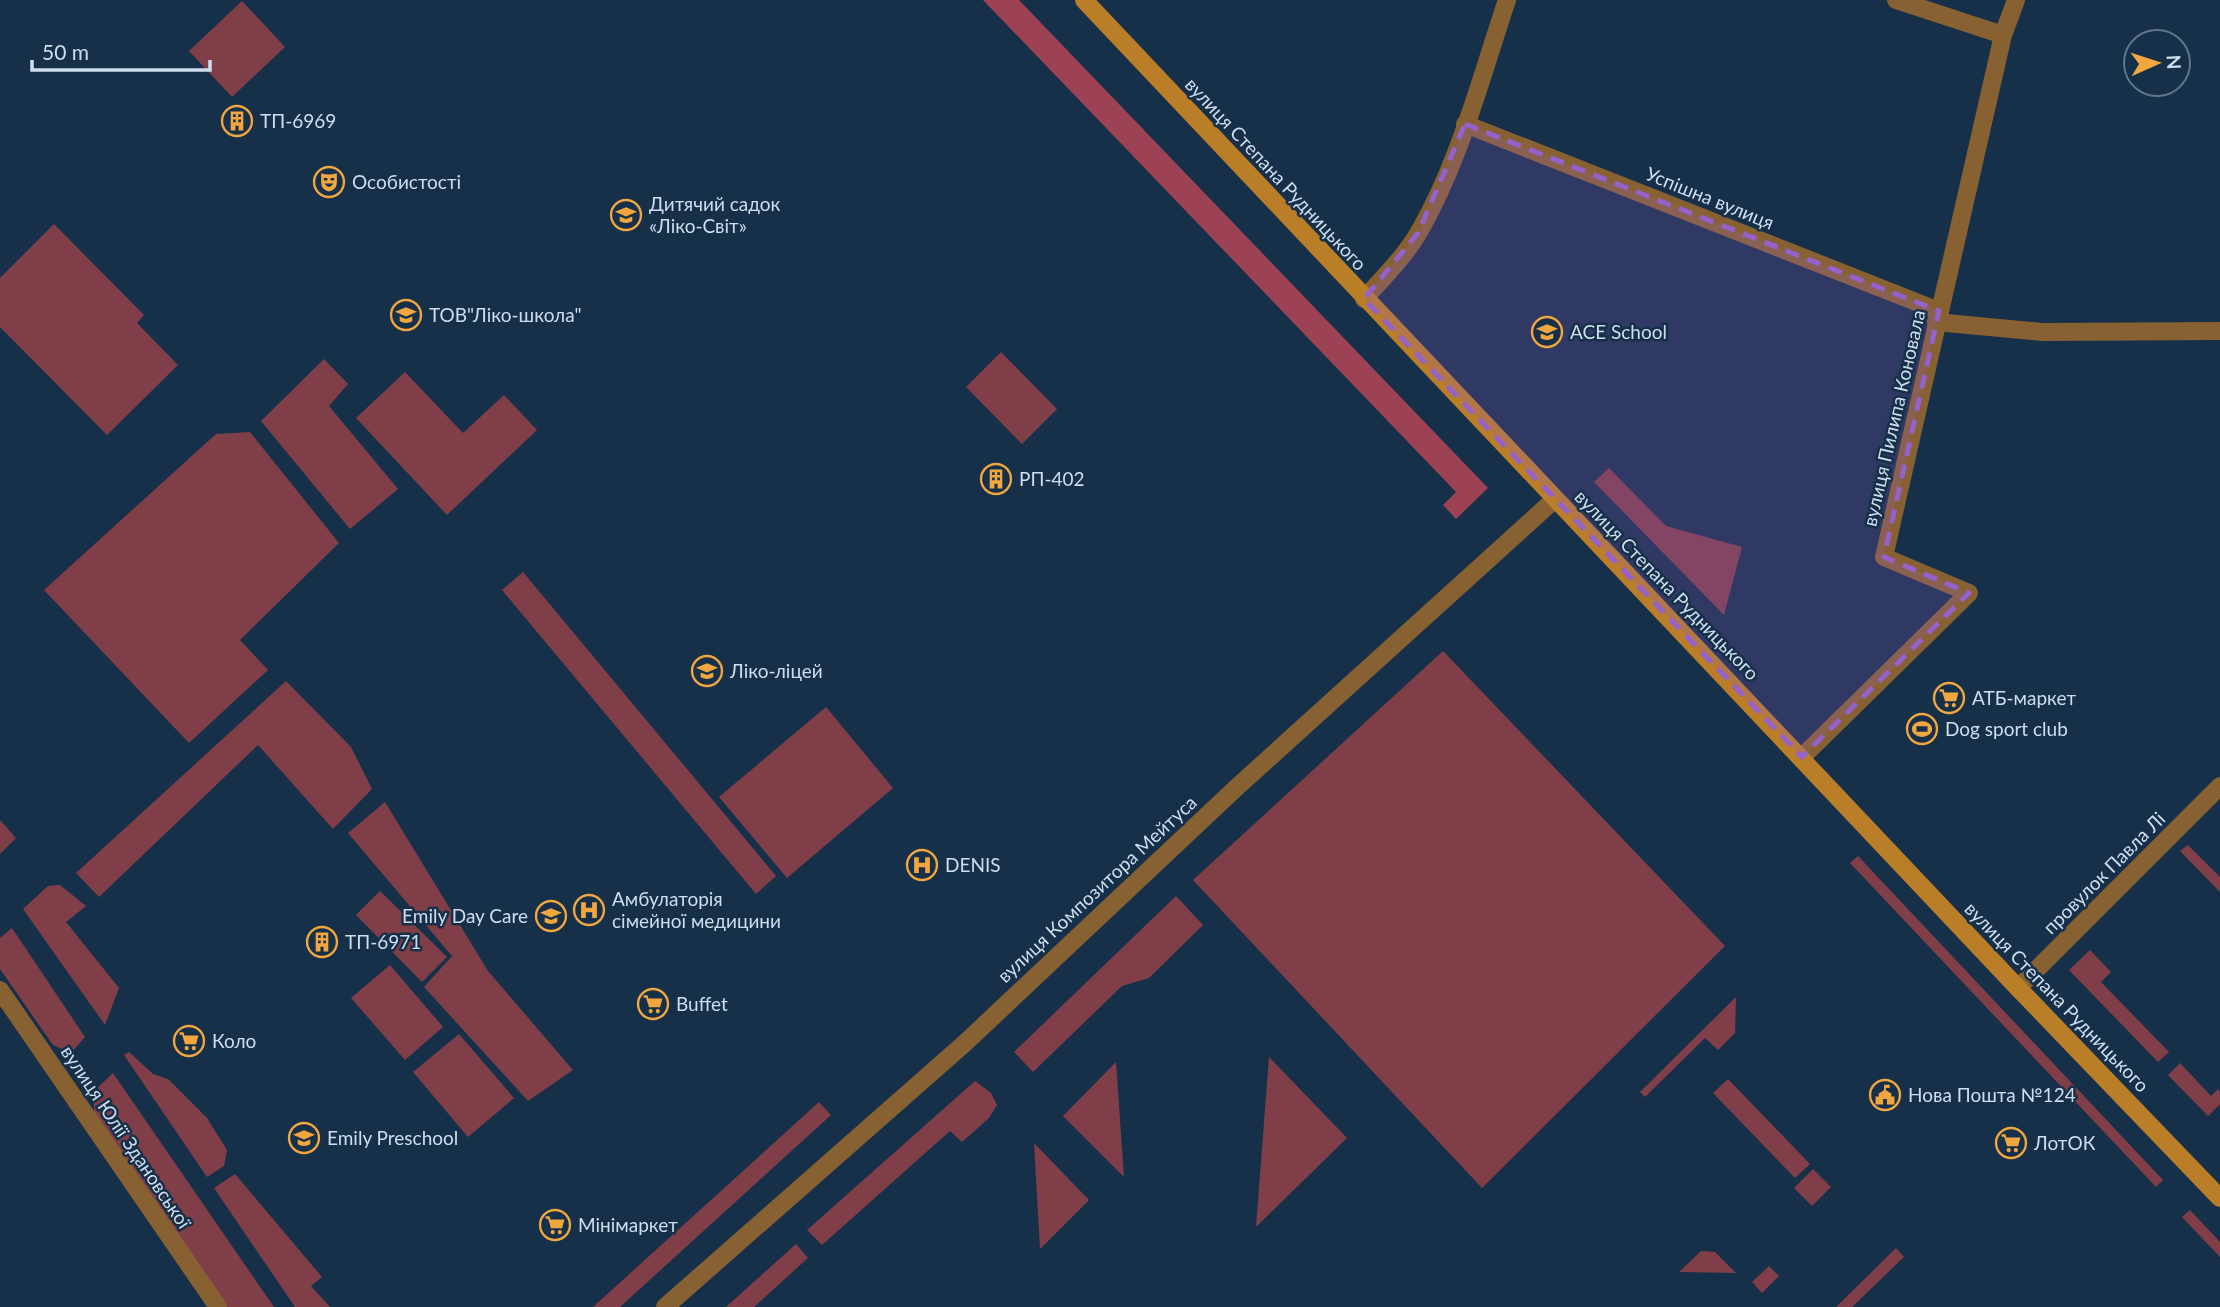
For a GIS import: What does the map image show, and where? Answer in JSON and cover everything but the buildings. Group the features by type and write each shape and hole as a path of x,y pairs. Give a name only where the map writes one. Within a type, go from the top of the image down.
{"main road":[{"name":"вулиця Степана Рудницького","path":"1084,0 1364,299 2220,1198"}],"street":[{"path":"1364,299 1418,233 1465,124 1507,0"},
{"path":"1896,0 2003,35"},
{"name":"вулиця Пилипа Коновала","path":"1802,757 1969,593 1884,557 2003,35 2016,0"},
{"name":"Успішна вулиця","path":"1465,124 1938,317 2042,332 2220,331"},
{"name":"вулиця Композитора Мейтуса","path":"665,1307 965,1043 1236,788 1556,499"},
{"name":"провулок Павла Лі","path":"2018,988 2220,786"},
{"name":"вулиця Юлії Здановської","path":"0,990 218,1307"}],"highlighted area":[{"path":"1465,124 1939,311 1884,557 1969,593 1802,757 1364,299 1418,233"}],"shaded area":[{"path":"983,0 1019,0 1488,488 1456,519 1443,505 1456,492"},
{"path":"242,1 285,47 232,97 189,51"},
{"path":"54,224 144,315 137,323 178,365 107,435 0,327 0,278"},
{"path":"1001,352 1057,409 1022,444 966,387"},
{"path":"324,359 348,384 329,406 398,489 350,529 261,421"},
{"path":"405,372 463,433 504,395 537,430 447,515 356,418"},
{"path":"250,432 339,543 240,640 268,670 189,743 44,590 216,434"},
{"path":"1609,468 1666,526 1742,547 1724,615 1594,482"},
{"path":"523,572 776,876 756,894 502,590"},
{"path":"1443,651 1725,946 1482,1188 1193,880"},
{"path":"286,681 351,747 372,789 333,829 258,745 99,897 76,873"},
{"path":"826,707 893,788 787,878 719,797"},
{"path":"385,802 488,971 573,1070 528,1101 424,987 452,956 348,833"},
{"path":"0,820 16,838 0,854"},
{"path":"2188,845 2220,877 2220,892 2180,851"},
{"path":"1858,856 2163,1180 2156,1187 1850,863"},
{"path":"60,885 86,906 66,922 119,988 105,1025 23,909 48,886"},
{"path":"380,891 447,957 422,982 356,915"},
{"path":"1176,896 1203,925 1149,978 1122,986 1033,1072 1014,1052"},
{"path":"12,928 85,1037 71,1053 53,1045 0,969 0,938"},
{"path":"2090,950 2111,972 2101,982 2169,1052 2158,1062 2069,970"},
{"path":"390,965 443,1027 405,1060 351,998"},
{"path":"1736,997 1735,1033 1718,1050 1705,1038 1645,1097 1640,1092"},
{"path":"459,1034 514,1098 468,1137 413,1072"},
{"path":"129,1052 153,1074 168,1079 207,1118 227,1150 224,1166 207,1177 124,1055"},
{"path":"1269,1057 1347,1138 1256,1227"},
{"path":"1116,1062 1124,1177 1063,1116"},
{"path":"2180,1063 2211,1096 2218,1089 2220,1092 2220,1104 2208,1116 2168,1075"},
{"path":"113,1073 274,1307 227,1307 94,1115 94,1091"},
{"path":"1728,1079 1810,1164 1795,1178 1713,1093"},
{"path":"975,1081 991,1093 997,1105 989,1118 962,1142 950,1131 822,1245 807,1230"},
{"path":"819,1102 831,1115 620,1307 593,1307"},
{"path":"1034,1143 1089,1200 1040,1249"},
{"path":"1813,1169 1831,1187 1812,1206 1794,1188"},
{"path":"235,1174 322,1277 311,1286 330,1307 295,1307 214,1188"},
{"path":"2190,1210 2220,1242 2220,1257 2182,1217"},
{"path":"796,1244 808,1258 754,1307 726,1307"},
{"path":"1896,1248 1904,1257 1852,1307 1836,1307"},
{"path":"1701,1251 1715,1252 1736,1273 1679,1272"},
{"path":"1769,1266 1779,1276 1762,1293 1752,1282"}],"place":[{"name":"ТП-6969","path":"237,121"},
{"name":"Особистості","path":"329,182"},
{"name":"Дитячий садок «Ліко-Світ»","path":"626,215"},
{"name":"ТОВ\"Ліко-школа\"","path":"406,315"},
{"name":"ACE School","path":"1547,332"},
{"name":"РП-402","path":"996,479"},
{"name":"Ліко-ліцей","path":"707,671"},
{"name":"АТБ-маркет","path":"1949,698"},
{"name":"Dog sport club","path":"1922,729"},
{"name":"DENIS","path":"922,865"},
{"name":"Амбулаторія сімейної медицини","path":"589,910"},
{"name":"Emily Day Care","path":"551,916"},
{"name":"ТП-6971","path":"322,942"},
{"name":"Buffet","path":"653,1004"},
{"name":"Коло","path":"189,1041"},
{"name":"Нова Пошта №124","path":"1885,1095"},
{"name":"Emily Preschool","path":"304,1138"},
{"name":"ЛотОК","path":"2011,1143"},
{"name":"Мінімаркет","path":"555,1225"}]}
